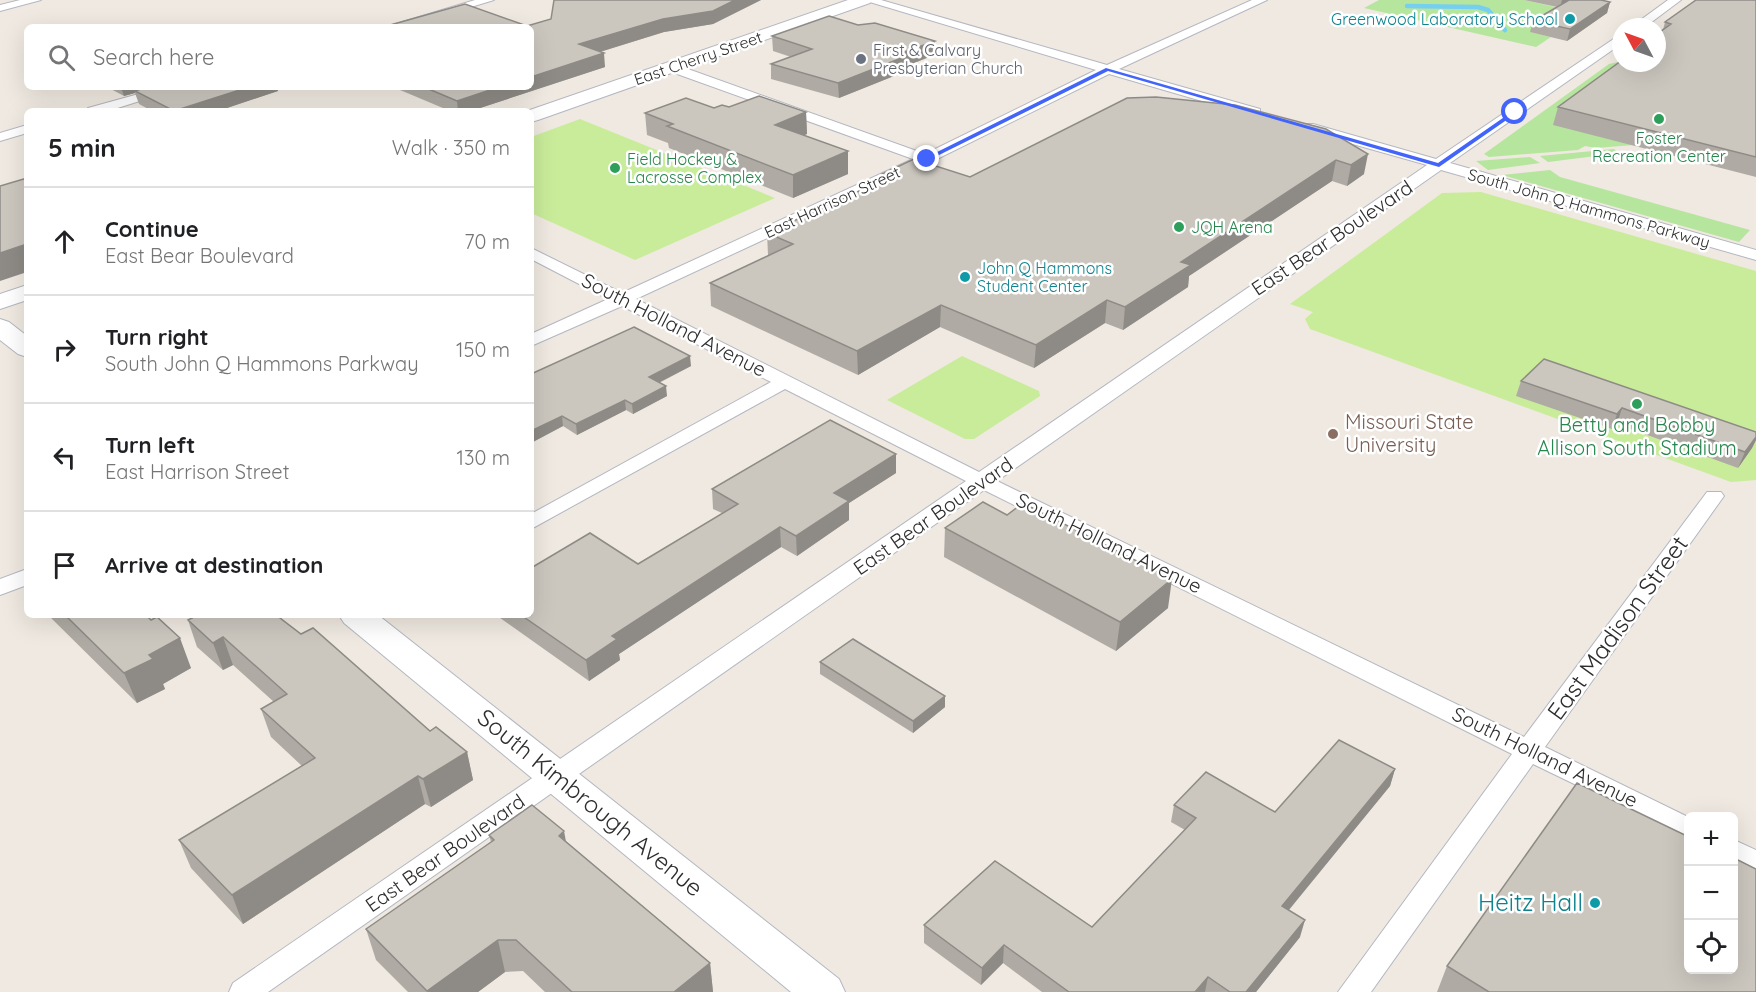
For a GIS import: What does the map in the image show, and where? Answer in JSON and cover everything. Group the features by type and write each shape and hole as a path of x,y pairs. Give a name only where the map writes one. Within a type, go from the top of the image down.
{"street":[{"path":"0,8 35,0"},
{"path":"403,24 488,0"},
{"name":"East Cherry Street","path":"534,115 864,0"},
{"path":"869,0 1268,116"},
{"name":"East Harrison Street","path":"534,340 927,159 1108,69 1261,0"},
{"path":"1650,18 1676,0"},
{"name":"East Bear Boulevard","path":"244,992 1612,44"},
{"path":"670,67 927,159"},
{"path":"104,108 167,90"},
{"name":"South John Q Hammons Parkway","path":"1291,122 1756,255"},
{"path":"0,137 24,130"},
{"name":"South Holland Avenue","path":"534,255 983,482 1684,826"},
{"path":"0,302 24,293"},
{"path":"0,327 24,347"},
{"path":"534,521 786,381"},
{"name":"East Madison Street","path":"1353,992 1714,496"},
{"path":"0,588 24,577"},
{"name":"South Kimbrough Avenue","path":"363,618 823,992"},
{"path":"1738,853 1756,863"}],"green space":[{"path":"1379,0 1524,0 1568,10 1531,32 1551,37 1536,47 1364,8"},
{"path":"1612,63 1612,72 1667,74 1554,124 1633,145 1596,148 1585,146 1578,150 1489,157 1484,154"},
{"name":"Field Hockey & Lacrosse Complex","path":"580,119 775,198 635,260 534,214 534,136"},
{"path":"1614,149 1620,153 1548,162 1540,156"},
{"path":"1530,157 1540,163 1488,170 1476,161"},
{"path":"1550,170 1560,177 1750,230 1739,242 1502,175"},
{"name":"Betty and Bobby Allison South Stadium","path":"1481,192 1756,271 1756,480 1731,482 1310,329 1305,319 1313,312 1290,304 1442,193"},
{"path":"962,356 1039,391 1040,396 974,439 965,439 887,400"}],"building":[{"path":"554,0 735,0 713,11 663,19 579,44 604,53 534,76 534,24 551,19"},
{"path":"1569,0 1610,2 1570,29 1533,21"},
{"path":"1696,0 1756,0 1756,157 1558,107 1612,68 1612,72 1666,72 1666,28 1671,24 1666,21"},
{"path":"465,4 521,24 394,24"},
{"path":"829,16 858,25 875,23 935,41 902,53 909,55 838,83 771,64 812,49 772,36"},
{"path":"240,90 183,108 168,108 135,91"},
{"path":"431,90 490,90 457,101"},
{"path":"759,96 806,112 775,125 848,151 793,175 667,126 673,124 645,113 686,98 714,108 722,105 729,107"},
{"path":"1156,97 1235,105 1326,129 1368,154 1351,165 1336,160 1181,262 1191,265 1125,307 1107,300 1036,345 941,305 857,351 710,283 793,244 767,233 890,177 882,174 914,159 970,177 1127,98"},
{"path":"24,179 24,245 0,253 0,186"},
{"path":"634,327 690,356 649,377 666,386 632,404 625,400 576,424 562,416 534,430 534,373"},
{"path":"1544,359 1756,432 1756,437 1745,452 1622,408 1617,414 1521,381"},
{"path":"830,420 896,454 834,493 849,501 796,536 780,527 612,636 617,639 586,660 525,618 534,618 534,566 590,533 638,564 738,504 712,489"},
{"path":"983,502 1007,515 1023,503 1172,579 1120,622 945,528"},
{"path":"68,618 149,618 151,620 158,618 180,638 149,655 153,659 124,673"},
{"path":"192,618 280,618 301,634 313,628 430,731 436,727 467,752 423,779 418,776 232,895 179,840 315,758 261,709 287,694 223,637 213,643 188,620"},
{"path":"853,639 945,696 913,721 820,662"},
{"path":"1339,740 1395,769 1282,906 1305,920 1246,992 1230,992 1208,977 1195,992 1069,992 1004,945 982,968 924,925 995,861 1092,927 1196,818 1174,805 1206,772 1275,812"},
{"name":"Heitz Hall","path":"1577,783 1684,835 1684,974 1738,974 1738,860 1756,869 1756,992 1489,992 1447,966"},
{"path":"532,805 564,831 559,836 710,963 674,992 572,992 516,940 498,940 427,991 366,929 494,840 489,835"}],"waterway":[{"path":"1407,6 1478,7 1488,10 1505,30"}],"place":[{"name":"Greenwood Laboratory School","path":"1570,19"},
{"name":"First & Calvary Presbyterian Church","path":"861,59"},
{"name":"Foster Recreation Center","path":"1659,119"},
{"name":"Field Hockey & Lacrosse Complex","path":"615,168"},
{"name":"JQH Arena","path":"1179,227"},
{"name":"John Q Hammons Student Center","path":"965,277"},
{"name":"Betty and Bobby Allison South Stadium","path":"1637,404"},
{"name":"Missouri State University","path":"1333,434"},
{"name":"Heitz Hall","path":"1595,903"}],"route":[{"path":"927,159 1108,69 1439,165 1515,112"}]}
